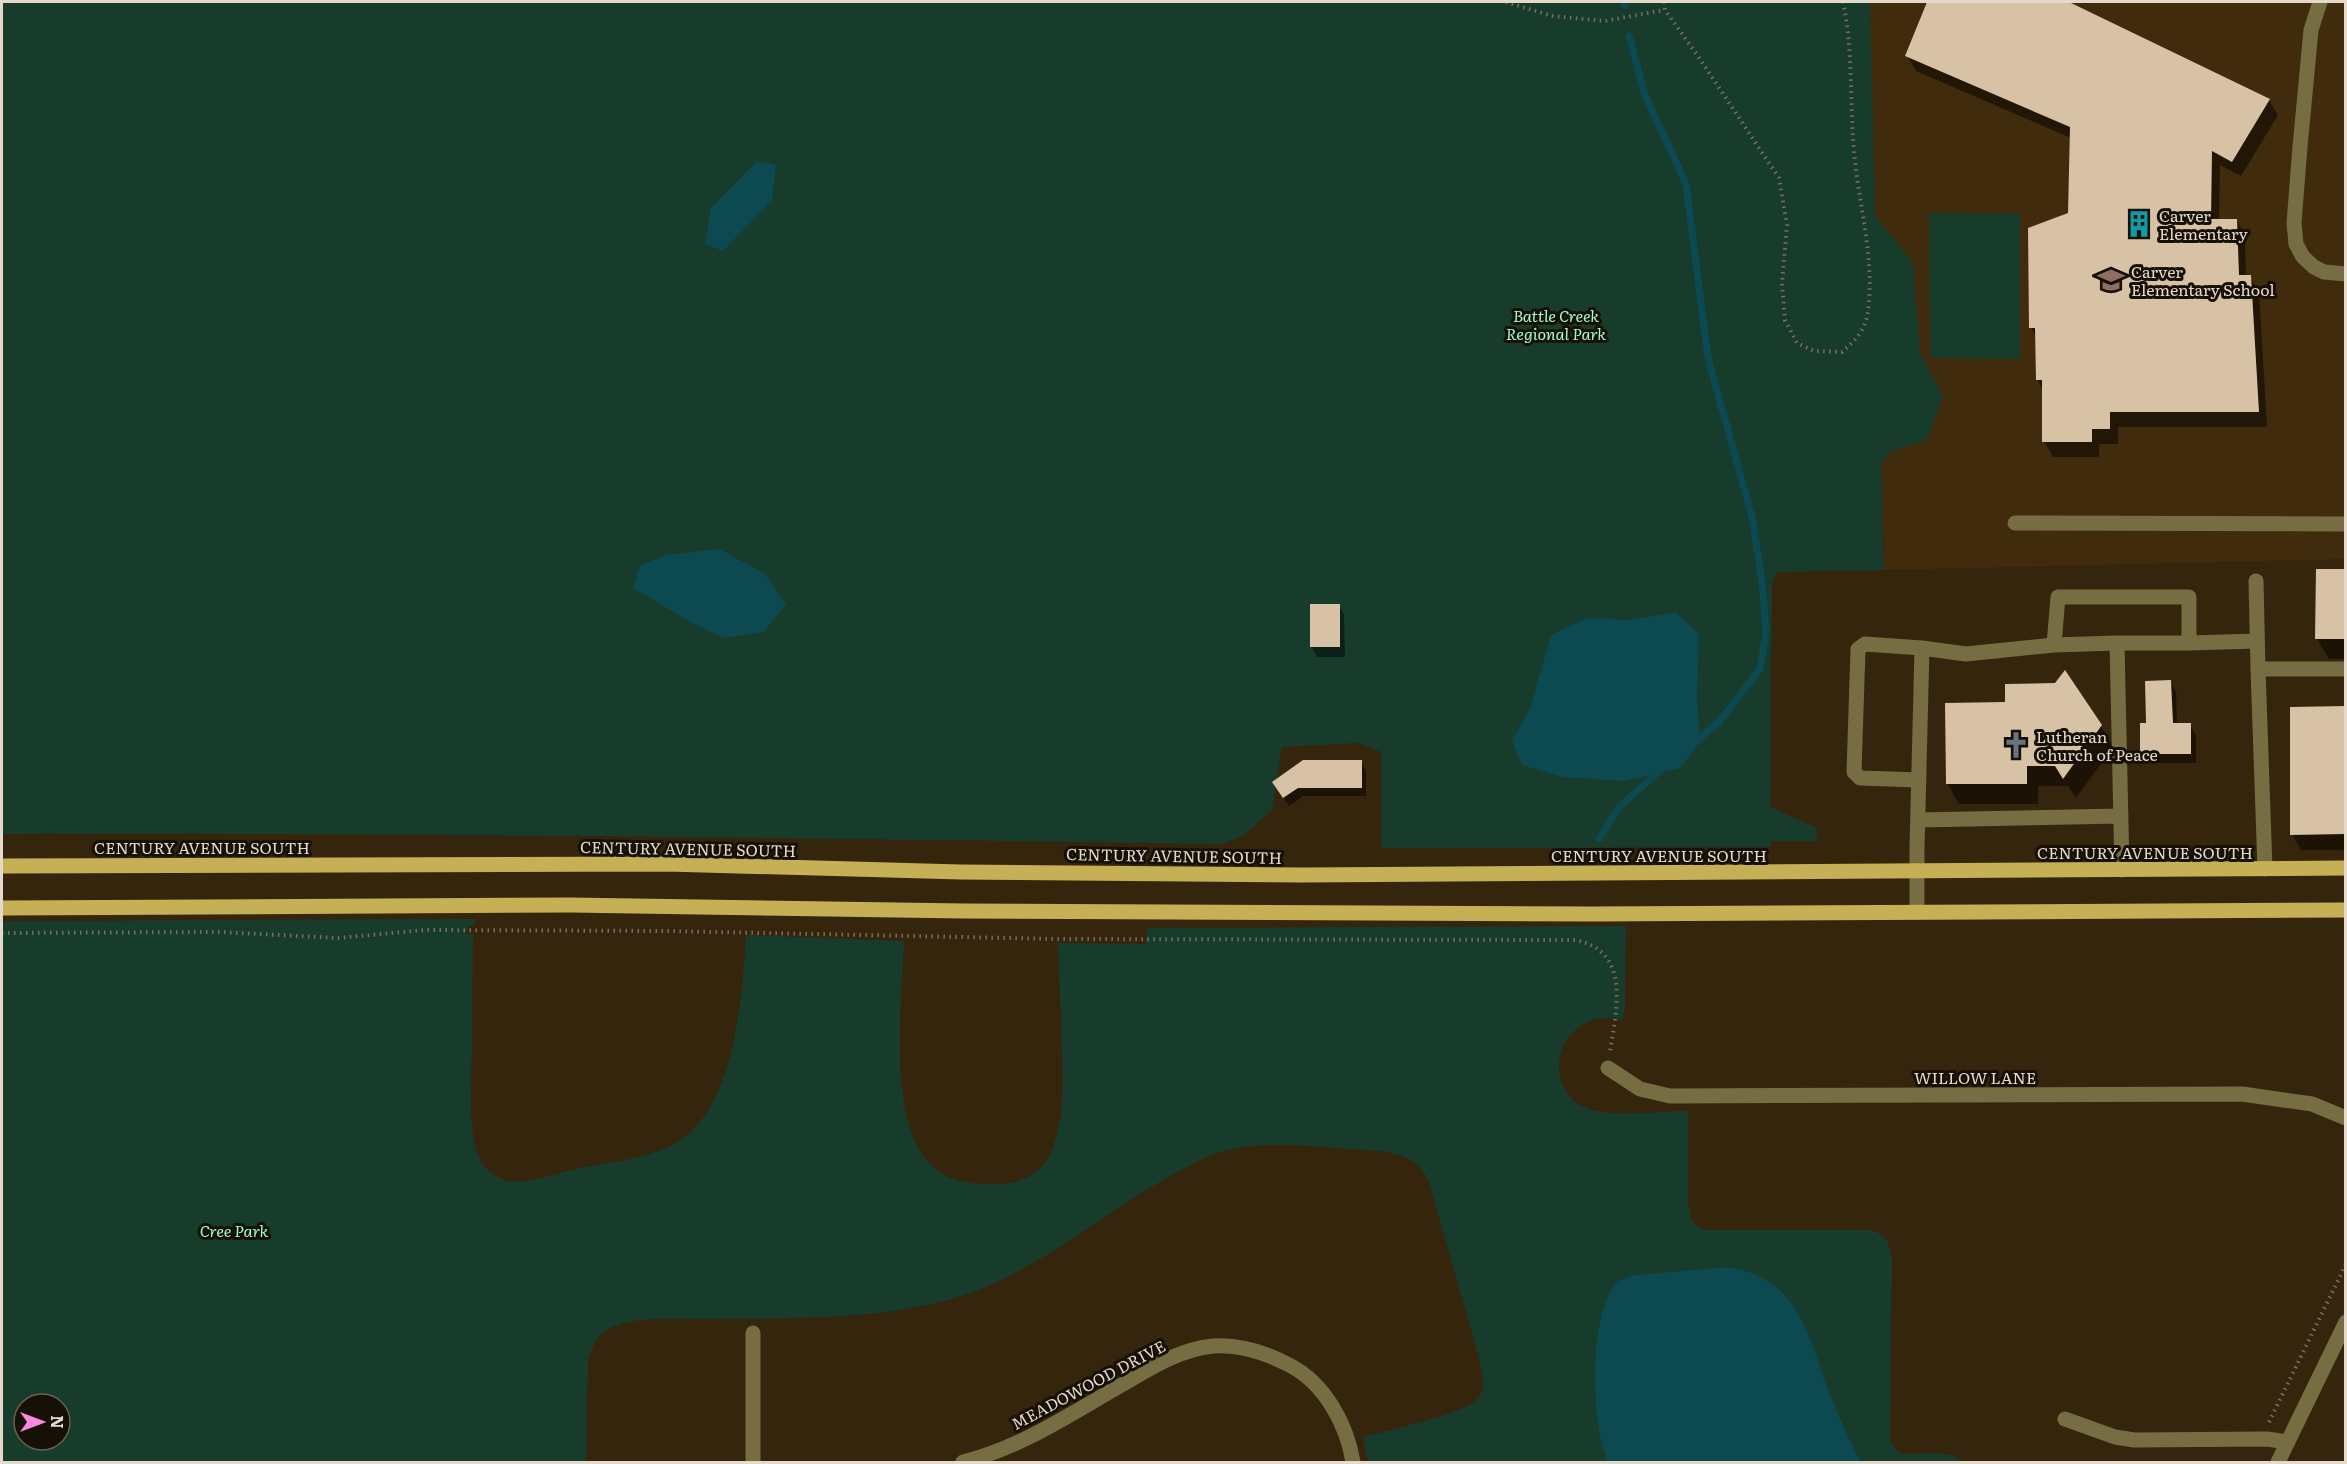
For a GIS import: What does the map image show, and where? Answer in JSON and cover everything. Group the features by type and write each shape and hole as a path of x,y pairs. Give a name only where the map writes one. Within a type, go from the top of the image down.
{"main road":[{"name":"CENTURY AVENUE SOUTH","path":"2,866 667,864 961,872 1303,875 2346,868"},
{"path":"2,908 570,905 1290,913 2346,910"}],"street":[{"path":"2320,2 2312,30 2298,169 2296,244 2303,257 2314,267 2325,272 2346,273"},
{"path":"2015,523 2346,524"},
{"path":"2256,581 2265,869"},
{"path":"2054,645 2056,599 2062,595 2189,597 2189,643"},
{"path":"1919,780 1860,778 1854,771 1858,649 1865,644 1966,654 2054,645 2257,641"},
{"path":"2117,644 2122,870"},
{"path":"1917,912 1916,871 1923,648"},
{"path":"2258,669 2346,669"},
{"path":"1918,820 2121,816"},
{"name":"WILLOW LANE","path":"1608,1068 1640,1089 1670,1096 2242,1095 2312,1104 2346,1118"},
{"path":"2278,1462 2346,1322"},
{"path":"753,1333 753,1462"},
{"name":"MEADOWOOD DRIVE","path":"963,1462 987,1456 1022,1441 1159,1364 1186,1352 1213,1346 1244,1348 1273,1356 1301,1372 1324,1394 1341,1423 1353,1462"},
{"path":"2065,1419 2115,1437 2134,1440 2260,1439 2288,1442"}],"path":[{"path":"1506,2 1552,15 1605,21 1665,10"},
{"path":"1665,2 1665,10 1779,178 1787,225 1782,282 1785,320 1797,343 1814,351 1842,352 1861,335 1869,303 1866,237 1855,162 1848,27 1843,2"},
{"path":"2,933 229,932 338,938 425,930 654,930 1081,939 1576,940 1601,951 1610,960 1614,971 1616,1003 1608,1068"},
{"path":"2260,1439 2346,1264"}],"shaded area":[{"name":"Carver Elementary School","path":"1870,2 2345,2 2345,559 1884,570"}],"green space":[{"name":"Battle Creek Regional Park","path":"2,2 1870,2 1875,216 1913,262 1920,353 1943,396 1927,440 1890,452 1881,463 1884,570 1777,572 1772,583 1770,807 1815,827 1818,841 1771,841 1770,847 1381,848 1381,752 1358,743 1282,747 1272,810 1243,836 1222,844 612,836 2,834","holes":["757,161 772,201 723,251 739,180"]},
{"path":"1929,213 2020,214 2020,359 1930,358"},
{"name":"Cree Park","path":"475,919 474,926 467,926 467,934 473,934 471,1111 473,1135 475,1147 484,1165 491,1173 514,1182 631,1159 670,1146 692,1131 709,1109 722,1083 731,1053 742,990 746,935 904,941 900,1057 907,1117 916,1143 929,1163 944,1175 972,1183 992,1184 1010,1183 1033,1174 1045,1163 1057,1135 1062,1085 1058,943 1146,944 1147,928 1626,926 1625,1009 1622,1020 1600,1019 1582,1025 1569,1037 1561,1053 1559,1070 1563,1087 1574,1101 1601,1112 1688,1111 1688,1204 1692,1221 1703,1230 1869,1230 1883,1236 1888,1243 1892,1257 1890,1441 1900,1453 1949,1455 1962,1462 1368,1462 1363,1437 1443,1416 1471,1404 1481,1395 1483,1385 1479,1358 1428,1179 1414,1162 1395,1154 1318,1146 1266,1145 1231,1149 1200,1160 1135,1197 1068,1242 1022,1269 998,1282 943,1301 911,1308 843,1316 649,1319 609,1328 597,1340 588,1361 586,1462 2,1462 2,921"}],"water":[{"path":"757,161 776,165 772,201 723,251 705,244 711,208"},
{"path":"719,549 764,573 786,604 764,632 723,638 633,588 640,565 667,555"},
{"path":"1676,612 1699,634 1697,697 1700,742 1680,768 1625,781 1562,777 1522,765 1512,741 1530,709 1551,635 1588,618 1630,620"},
{"path":"1729,1267 1751,1273 1771,1283 1793,1306 1809,1336 1832,1400 1861,1462 1608,1462 1598,1420 1595,1381 1597,1339 1606,1302 1613,1288 1618,1282 1637,1275"}],"building":[{"name":"Carver Elementary","path":"1927,2 2069,2 2270,99 2232,162 2212,151 2211,219 2237,219 2239,275 2251,275 2259,412 2110,412 2110,429 2092,429 2092,442 2042,442 2042,380 2036,380 2035,328 2029,328 2028,228 2068,213 2070,127 1905,56"},
{"path":"2316,569 2346,569 2346,639 2315,639"},
{"path":"1310,604 1340,604 1340,647 1310,647"},
{"name":"Lutheran Church of Peace","path":"2065,670 2102,725 2063,779 2055,766 2027,766 2027,784 1946,784 1945,703 2005,702 2005,684 2055,683"},
{"path":"2171,680 2173,723 2191,723 2191,754 2140,754 2140,723 2146,723 2145,681"},
{"path":"2346,706 2346,834 2290,835 2290,707"},
{"path":"1303,760 1362,760 1362,788 1298,788 1283,798 1272,782"}],"waterway":[{"path":"1629,36 1645,95 1686,184 1708,358 1752,517 1762,581 1766,632 1760,669 1719,722 1695,742"},
{"path":"1599,839 1619,807 1663,768"}],"place":[{"name":"Carver Elementary","path":"2139,224"},
{"name":"Carver Elementary School","path":"2111,280"},
{"name":"Lutheran Church of Peace","path":"2016,745"}]}
